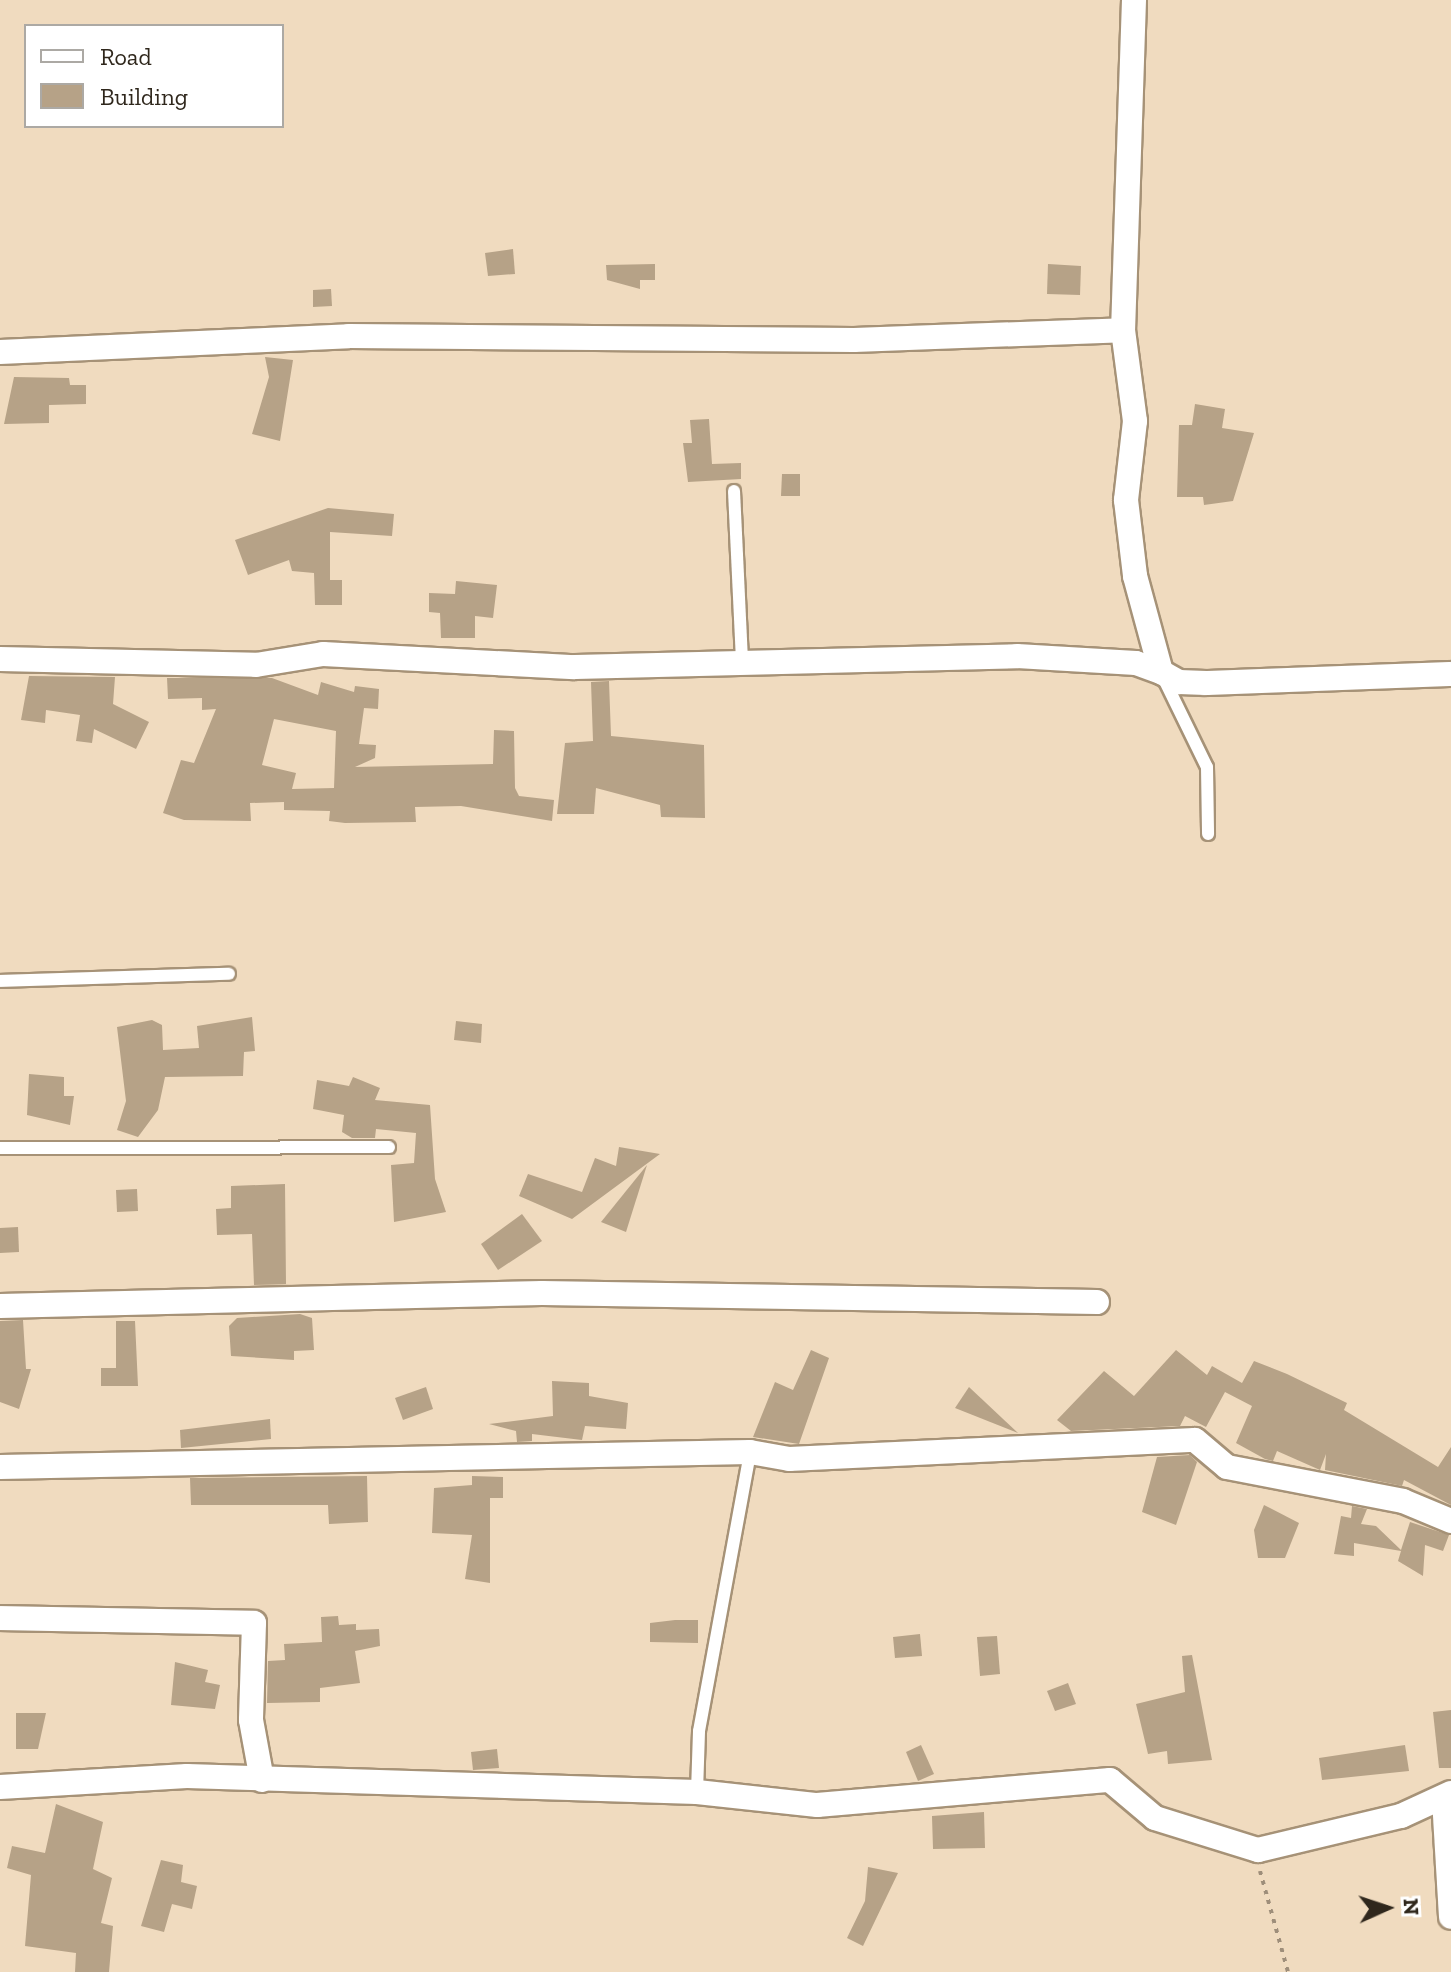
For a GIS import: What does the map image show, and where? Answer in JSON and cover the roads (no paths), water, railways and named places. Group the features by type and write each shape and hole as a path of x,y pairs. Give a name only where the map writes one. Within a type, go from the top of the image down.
{"street":[{"path":"1134,0 1123,330 1135,421 1126,500 1135,576 1161,672"},
{"path":"0,352 349,336 854,340 1123,330"},
{"path":"0,659 256,665 323,654 575,667 742,660 1017,656 1136,663 1179,682 1451,674"},
{"path":"0,1306 542,1293 1097,1302"},
{"path":"0,1467 750,1452 789,1459 1195,1440 1227,1467 1403,1501 1451,1521"},
{"path":"0,1618 254,1623 251,1720 262,1780"},
{"path":"0,1787 187,1776 697,1792 817,1805 1110,1780 1155,1818 1258,1850 1448,1796 1451,1917"}],"lane":[{"path":"734,491 742,660"},
{"path":"1161,672 1207,767 1208,834"},
{"path":"0,981 229,974"},
{"path":"0,1148 389,1147"},
{"path":"697,1792 699,1731 750,1452"}]}
